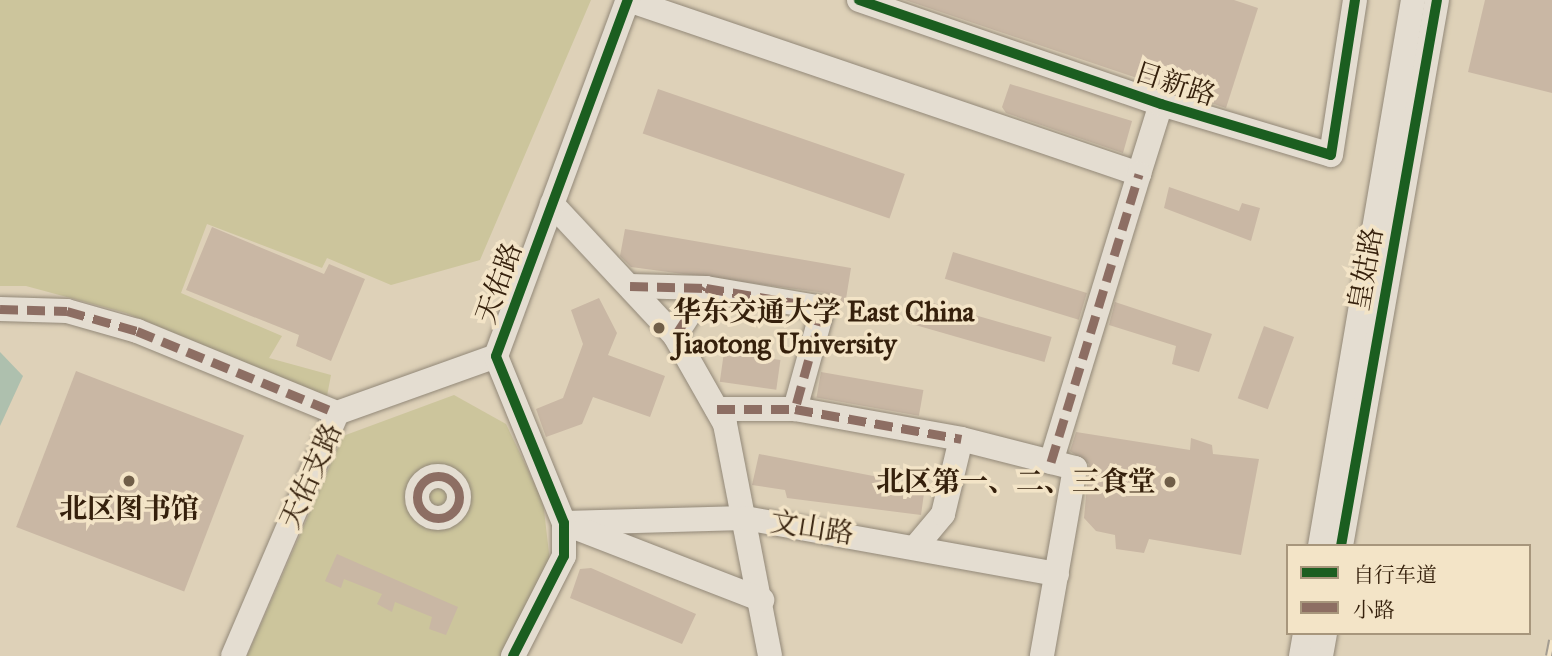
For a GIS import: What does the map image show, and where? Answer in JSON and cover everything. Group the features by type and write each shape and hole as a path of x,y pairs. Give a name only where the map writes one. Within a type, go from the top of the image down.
{"street":[{"path":"628,0 1139,174"},
{"name":"天佑路","path":"513,656 565,556 564,523 496,356 628,0"},
{"name":"日新路","path":"859,0 1161,104 1331,155 1355,0"},
{"name":"皇姑路","path":"1320,544 1413,0"},
{"name":"皇姑路","path":"1341,544 1437,0"},
{"name":"日新路","path":"1051,462 1161,104"},
{"path":"552,204 675,336 717,409 745,517 770,656"},
{"path":"630,286 706,288 823,308 795,409"},
{"path":"675,336 706,288"},
{"path":"0,309 67,311 137,331 337,413"},
{"name":"天佑支路","path":"233,656 337,413 496,356"},
{"path":"717,409 795,409 961,439 1075,468 1042,656"},
{"path":"918,544 943,514 961,439"},
{"name":"文山路","path":"564,523 745,517 918,544 1057,574"},
{"path":"564,523 762,600"},
{"path":"1301,656 1305,635"},
{"path":"1321,656 1325,635"}],"shaded area":[{"path":"0,0 591,0 480,260 391,285 327,258 322,268 207,224 181,293 282,336 269,358 331,375 327,396 126,313 26,286 0,286"},
{"path":"0,352 23,376 0,426"},
{"path":"454,395 506,424 543,501 550,562 500,656 247,656 343,436"}],"building":[{"path":"905,0 1234,0 1258,8 1226,108"},
{"path":"1485,0 1552,0 1552,93 1468,72"},
{"path":"1010,84 1132,121 1123,153 1006,113 1002,107"},
{"path":"658,89 905,174 889,218 643,133"},
{"path":"1169,187 1239,211 1242,203 1260,208 1251,241 1164,208"},
{"path":"212,227 324,274 329,264 365,279 331,361 296,346 299,335 186,290"},
{"path":"625,229 851,268 845,305 826,293 631,267 620,256"},
{"path":"953,252 1087,293 1079,320 945,279"},
{"path":"599,298 617,333 608,355 665,376 650,417 593,397 582,424 546,437 536,409 563,398 583,344 571,310"},
{"path":"919,299 1052,337 1044,362 912,324"},
{"path":"1115,302 1212,334 1199,372 1172,364 1176,346 1109,325"},
{"path":"1264,326 1294,337 1268,409 1238,398"},
{"path":"724,352 780,360 776,390 720,382"},
{"name":"北区图书馆","path":"76,371 244,436 184,591 16,527"},
{"path":"821,372 923,390 919,416 816,398"},
{"name":"北区第一、二、三食堂","path":"1076,432 1190,450 1191,438 1212,445 1213,454 1259,459 1241,555 1149,539 1144,553 1116,549 1115,535 1096,531 1084,518 1089,464 1070,451"},
{"path":"759,454 925,486 921,515 787,498 785,490 752,485"},
{"path":"337,554 458,607 446,635 429,629 432,617 395,602 392,612 377,604 382,594 344,579 341,588 325,581"},
{"path":"591,568 696,614 682,644 570,598 580,569"}],"railway":[{"path":"1549,656 1552,640"}],"marked path":[{"path":"1051,462 1139,174"},
{"path":"630,286 706,288 823,308 795,409 961,439"},
{"path":"675,336 706,288"},
{"path":"0,309 67,311 137,331 337,413"},
{"path":"717,409 795,409"},
{"path":"438,476 453,482 459,497 453,512 438,518 423,512 417,497 423,482 438,476"}],"cycle path":[{"path":"513,656 564,556 564,523 496,356 628,0"},
{"path":"859,0 1161,104 1331,155 1355,0"},
{"path":"1341,544 1437,0"}],"place":[{"name":"华东交通大学 East China Jiaotong University","path":"659,328"},
{"name":"北区图书馆","path":"129,481"},
{"name":"北区第一、二、三食堂","path":"1170,482"}]}
